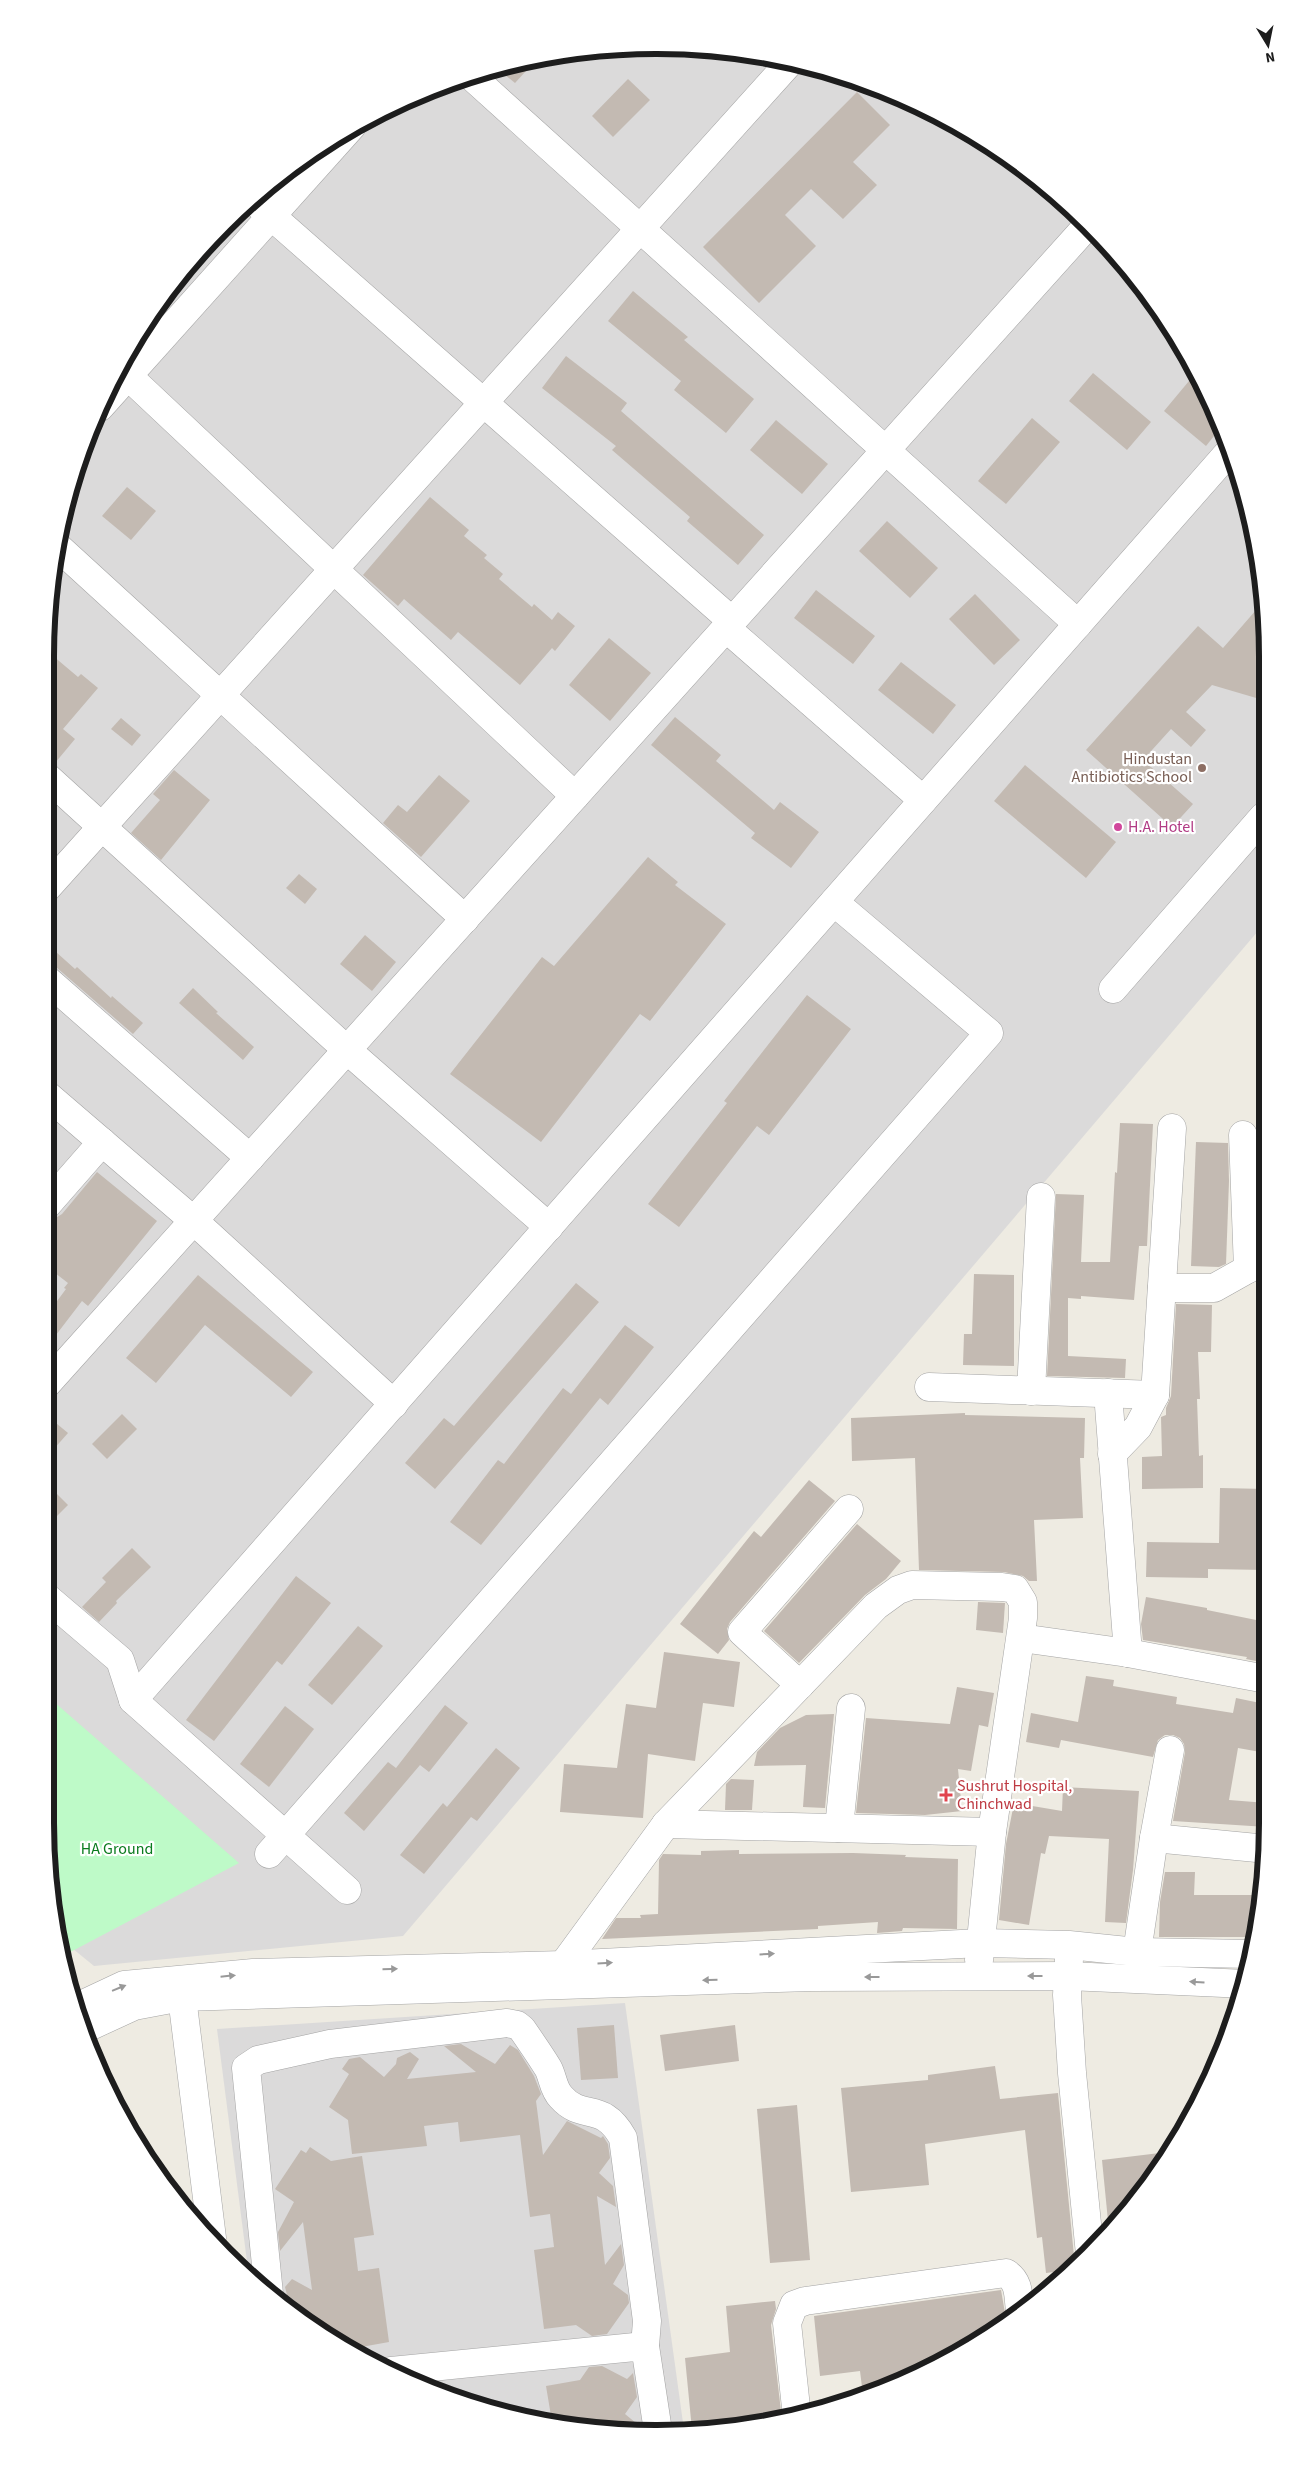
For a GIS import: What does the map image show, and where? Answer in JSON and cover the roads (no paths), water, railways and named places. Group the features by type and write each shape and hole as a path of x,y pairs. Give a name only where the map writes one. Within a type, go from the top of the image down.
{"street":[{"path":"54,880 785,68"},
{"path":"477,81 1078,624"},
{"path":"117,388 261,208 311,163"},
{"path":"261,208 484,402 924,800"},
{"path":"54,1377 1083,230"},
{"path":"128,376 575,796"},
{"path":"134,1700 1225,457"},
{"path":"63,552 465,919"},
{"path":"54,783 347,1050 549,1227"},
{"path":"1113,989 1259,823"},
{"path":"278,1845 989,1033 834,902"},
{"path":"54,986 250,1158"},
{"path":"54,1101 194,1221 394,1404"},
{"path":"1112,1454 1138,1427 1155,1395 1172,1128"},
{"path":"1162,1288 1214,1288 1256,1264 1243,1135"},
{"path":"54,1197 102,1142"},
{"path":"1031,1390 1041,1197"},
{"path":"928,1387 1155,1395"},
{"path":"1108,1393 1128,1653"},
{"path":"800,1684 742,1632 849,1508"},
{"path":"563,1975 666,1824 880,1601 898,1590 912,1585 975,1585 1014,1589 1023,1602 1021,1638 992,1832 978,1977"},
{"path":"54,1604 120,1660 134,1700 278,1845 347,1890"},
{"path":"1021,1638 1128,1653 1259,1678"},
{"path":"839,1828 850,1708"},
{"path":"1137,1952 1154,1838 1170,1750"},
{"path":"666,1824 992,1832"},
{"path":"1154,1838 1258,1848"},
{"path":"563,1975 980,1943 1069,1945 1137,1952 1245,1954"},
{"path":"1069,1945 1068,1976 1072,2073 1089,2243"},
{"path":"82,2005 124,1986 181,1988 563,1975 811,1977 1068,1976 1238,1984"},
{"path":"90,2026 134,2006 181,1988"},
{"path":"181,1988 211,2228"},
{"path":"268,2283 246,2068 258,2060 330,2044 507,2023 516,2025 522,2029 548,2068 561,2097 578,2110 599,2113 610,2120 623,2138 647,2321 645,2346 657,2425"},
{"path":"796,2409 787,2323 794,2305 814,2300 1006,2273 1017,2284 1019,2304"},
{"path":"405,2370 645,2346"}],"place":[{"name":"Hindustan Antibiotics School","path":"1202,768"},
{"name":"H.A. Hotel","path":"1118,827"},
{"name":"Sushrut Hospital, Chinchwad","path":"946,1795"}],"park label":[{"name":"HA Ground","path":"117,1849"}]}
